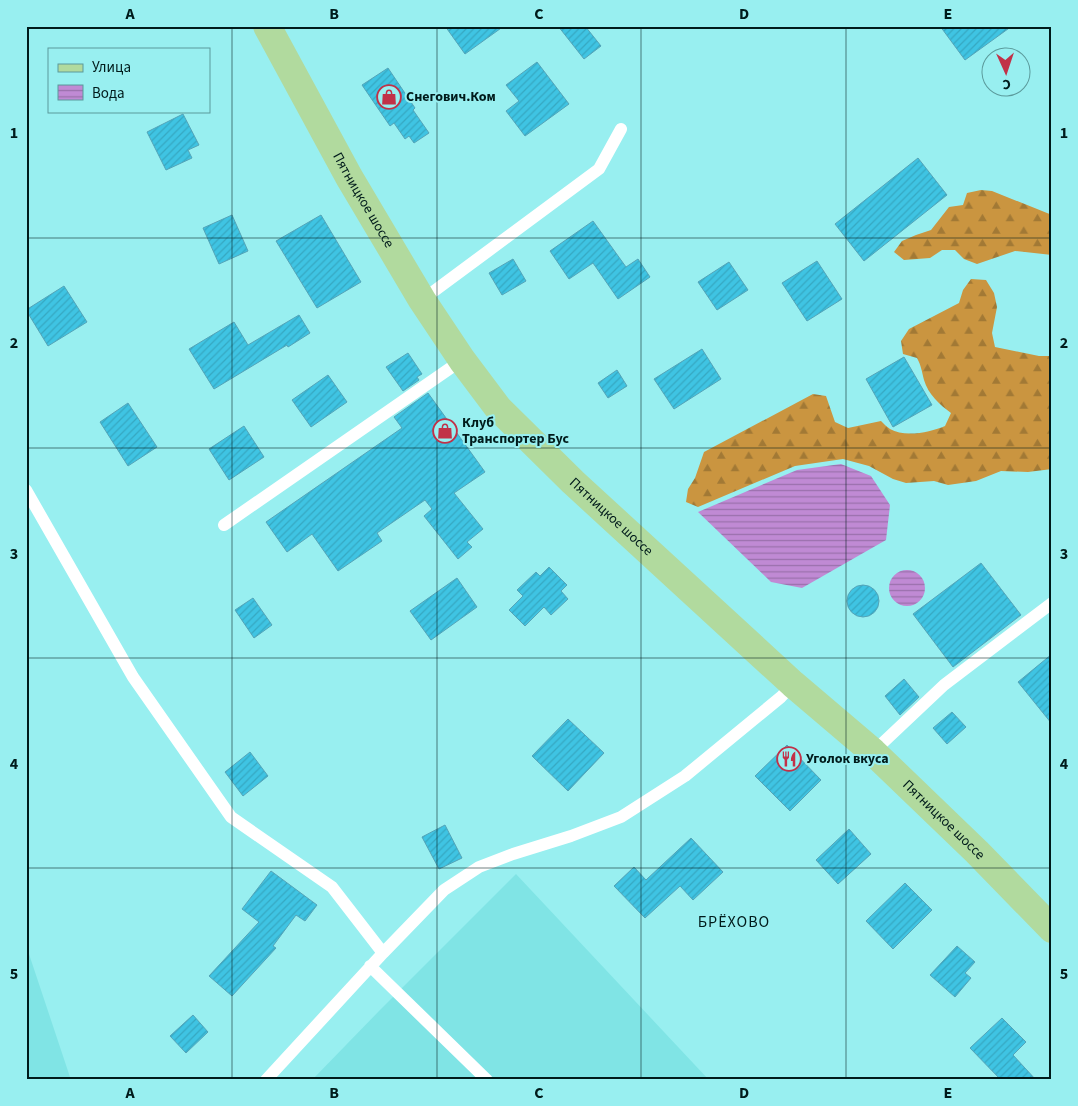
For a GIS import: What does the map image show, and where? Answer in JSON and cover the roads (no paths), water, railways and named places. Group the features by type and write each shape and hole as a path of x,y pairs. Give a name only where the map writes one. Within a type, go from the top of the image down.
{"main road":[{"name":"Пятницкое шоссе","path":"267,26 349,177 422,300 462,360 498,408 573,482 794,684 872,752 977,852 1052,929"}],"lane":[{"path":"422,300 599,169 621,129"},
{"path":"224,525 462,360"},
{"path":"26,490 133,677 231,818 332,887 382,953"},
{"path":"872,752 944,685 1052,603"},
{"path":"266,1080 382,953 444,890 479,867 621,817 685,776 781,697 794,684"},
{"path":"370,966 487,1080"}],"water":[{"path":"841,464 871,476 890,505 886,540 802,588 771,582 698,512 797,470"},
{"path":"907,570 919,576 925,588 919,600 907,606 895,600 889,588 895,576"}],"place":[{"name":"Снегович.Ком","path":"389,97"},
{"name":"Клуб Транспортер Бус","path":"445,431"},
{"name":"Уголок вкуса","path":"789,759"}],"district":[{"name":"БРЁХОВО","path":"734,922"}]}
